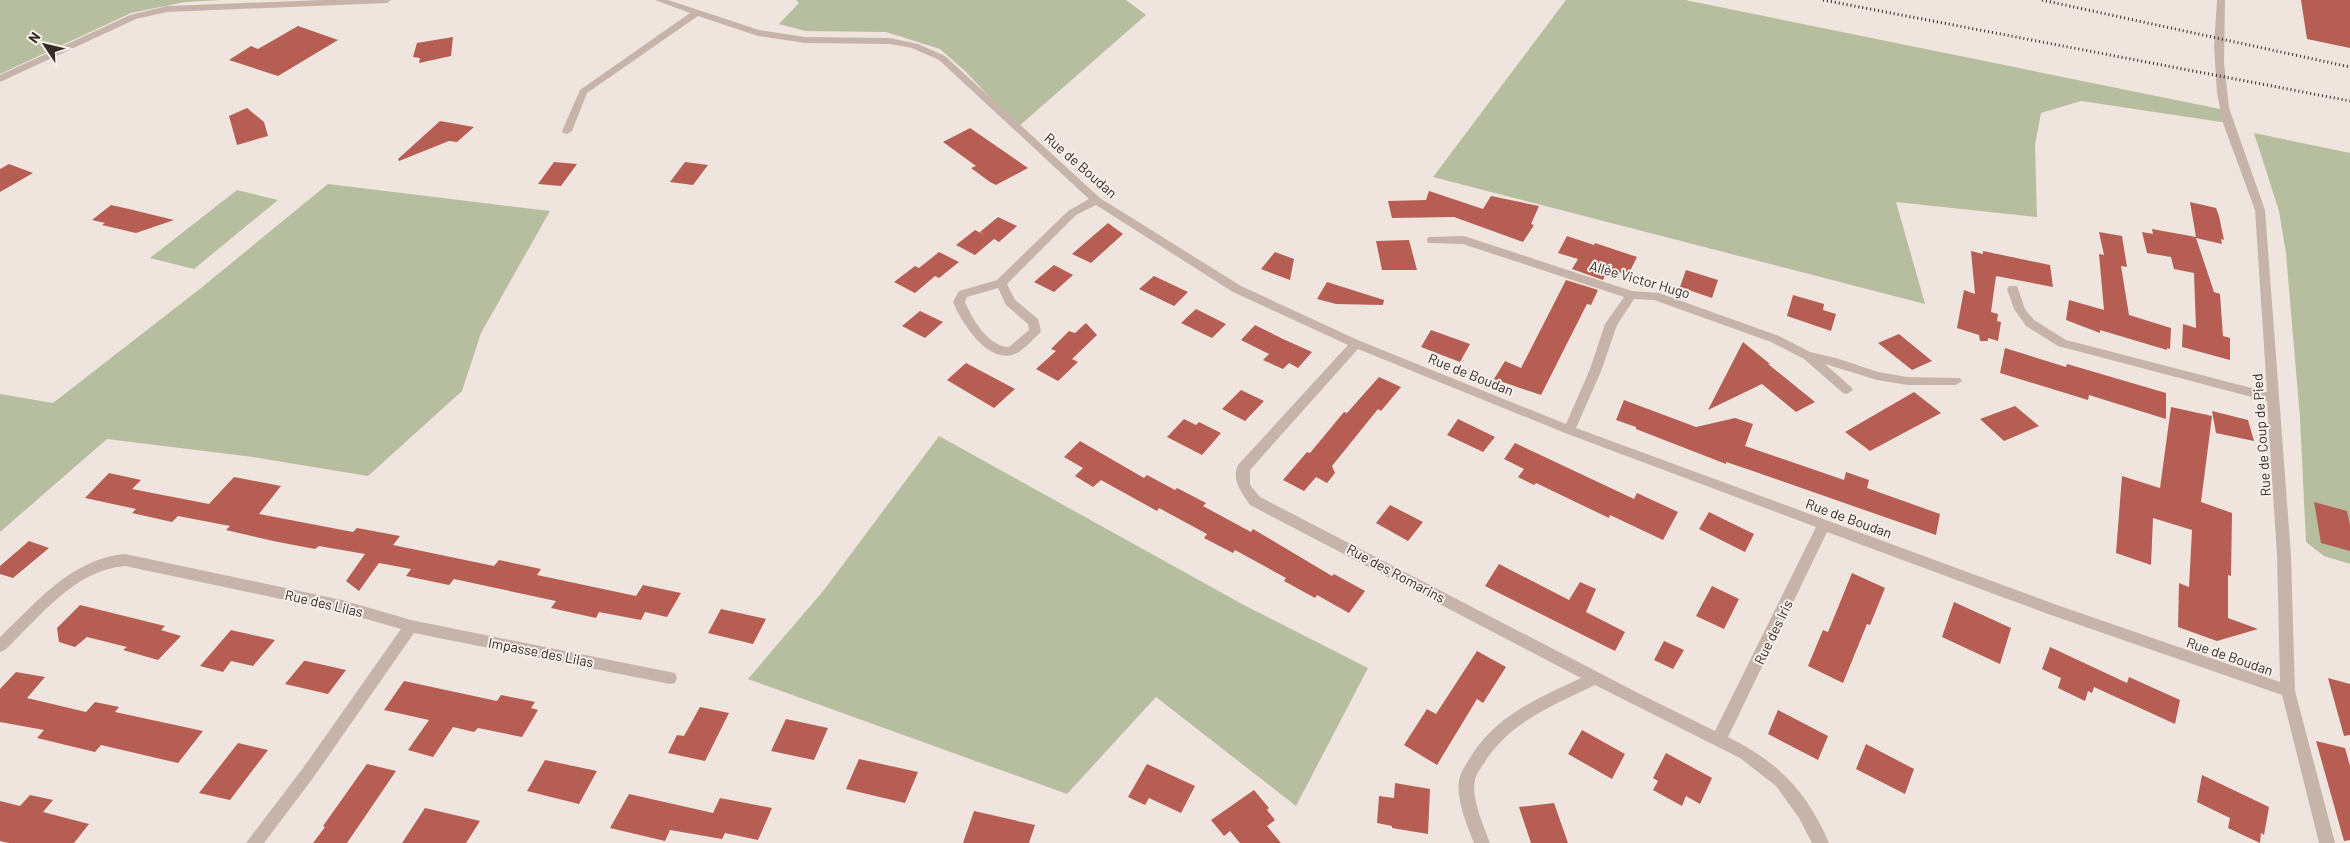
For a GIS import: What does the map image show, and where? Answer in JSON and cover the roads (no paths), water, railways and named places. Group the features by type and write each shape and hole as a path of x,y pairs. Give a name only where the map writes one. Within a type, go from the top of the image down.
{"street":[{"path":"0,79 133,17 167,9 387,0"},
{"name":"Rue de Boudan","path":"659,0 758,33 805,40 890,41 915,46 942,58 1096,200 1237,289 1356,344 1569,430 2053,610 2288,691"},
{"name":"Rue de Coup de Pied","path":"2220,0 2220,76 2225,110 2228,123 2252,182 2260,210 2285,564 2288,691 2327,843"},
{"path":"567,132 583,92 698,12"},
{"path":"1001,283 1010,302 1034,322 1035,331 1012,351 998,351 990,345 962,311 959,302 963,294 1001,283 1072,213 1096,200"},
{"name":"Allée Victor Hugo","path":"1432,240 1464,240 1631,295 1655,296 1775,339 1807,356 1847,390"},
{"path":"2013,289 2017,307 2031,326 2062,343 2273,398"},
{"path":"1569,430 1596,369 1611,324 1631,295"},
{"name":"Rue des Romarins","path":"1356,344 1243,469 1244,486 1255,501 1595,678 1745,753 1782,781 1806,813 1821,843"},
{"name":"Allée Victor Hugo","path":"1807,356 1836,362 1877,376 1907,381 1956,382"},
{"name":"Rue des Iris","path":"1719,739 1785,607 1813,544 1825,524"},
{"name":"Rue des Lilas","path":"0,646 69,583 88,569 109,561 125,560 342,606 411,626"},
{"path":"254,843 308,773 411,626"},
{"name":"Impasse des Lilas","path":"411,626 670,678"},
{"path":"1482,843 1472,815 1466,781 1485,747 1508,722 1557,694 1595,678"}],"railway":[{"path":"1823,0 2350,101"},
{"path":"2042,0 2350,67"}]}
